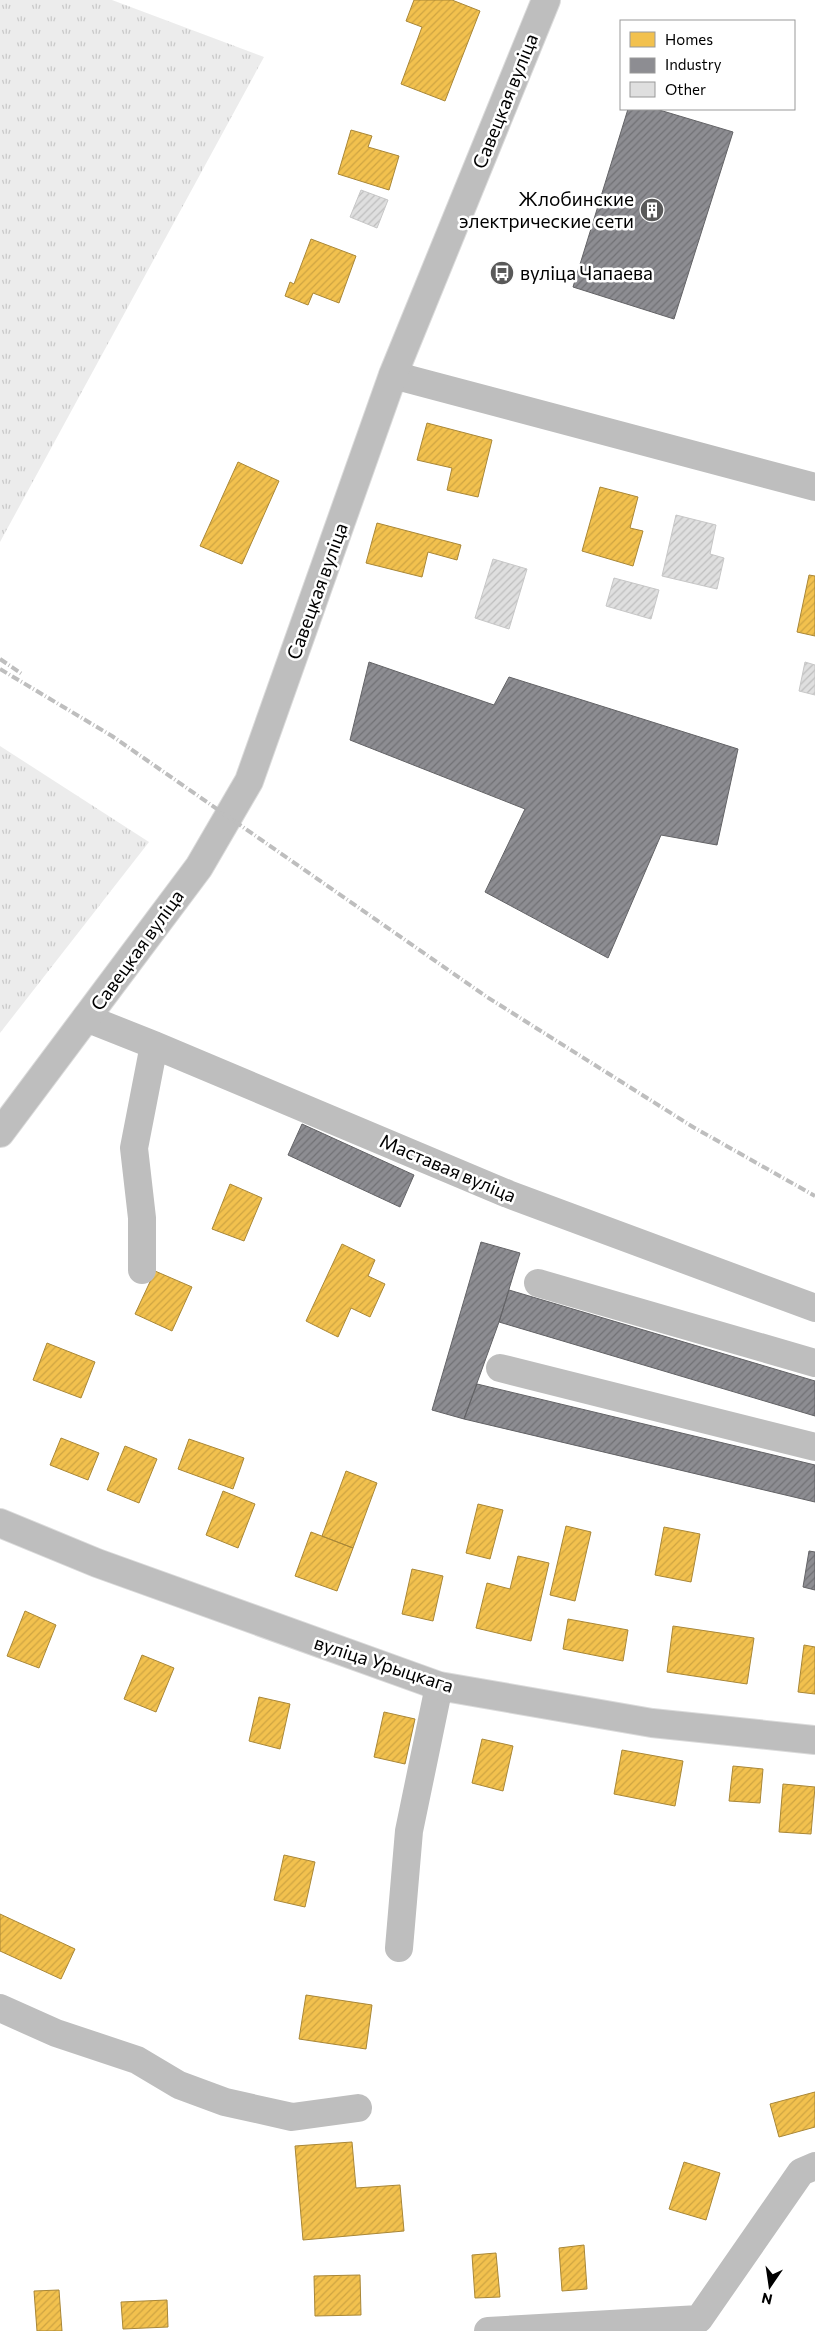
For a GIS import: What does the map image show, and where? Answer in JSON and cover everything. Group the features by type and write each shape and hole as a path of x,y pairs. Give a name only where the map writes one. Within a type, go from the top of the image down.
{"main road":[{"name":"Савецкая вуліца","path":"0,1133 199,866 249,781 393,375 546,0"},
{"path":"393,375 815,487"},
{"name":"Маставая вуліца","path":"86,1018 154,1044 508,1194 815,1308"},
{"path":"142,1270 142,1218 134,1148 154,1044"},
{"path":"538,1283 815,1362"},
{"path":"500,1368 815,1447"},
{"name":"вуліца Урыцкага","path":"0,1523 97,1563 439,1686 652,1722 815,1740"},
{"path":"399,1948 409,1831 439,1686"},
{"path":"0,2008 56,2033 137,2060 179,2085 225,2102 292,2117 358,2108"},
{"path":"488,2331 699,2319 801,2172 815,2166"}],"green space":[{"path":"0,0 112,0 264,57 0,542"},
{"path":"0,746 149,842 0,1033"}],"building: Homes":[{"path":"414,0 452,0 480,11 445,101 401,84 422,27 406,21"},
{"path":"351,130 372,136 368,147 399,156 389,190 338,174"},
{"path":"311,239 356,256 339,303 313,293 308,305 285,296 290,282 294,284"},
{"path":"427,423 492,440 478,497 447,490 452,468 417,460"},
{"path":"238,462 279,481 242,564 200,546"},
{"path":"600,487 638,497 630,528 643,531 633,566 582,551"},
{"path":"377,523 461,545 457,560 428,552 422,577 366,563"},
{"path":"809,575 815,576 815,636 797,632"},
{"path":"230,1184 262,1198 244,1241 212,1229"},
{"path":"342,1244 375,1260 368,1276 385,1284 370,1317 351,1308 338,1337 306,1321"},
{"path":"155,1271 192,1287 172,1331 135,1314"},
{"path":"47,1343 95,1362 81,1398 33,1380"},
{"path":"61,1438 99,1453 88,1480 50,1465"},
{"path":"189,1439 244,1458 233,1489 178,1469"},
{"path":"125,1446 157,1459 139,1503 107,1490"},
{"path":"346,1471 377,1483 353,1548 322,1536"},
{"path":"223,1491 255,1504 238,1548 206,1535"},
{"path":"478,1504 503,1510 490,1559 466,1553"},
{"path":"566,1526 591,1532 575,1601 550,1595"},
{"path":"664,1527 700,1534 691,1582 655,1575"},
{"path":"311,1532 353,1548 337,1591 295,1576"},
{"path":"518,1556 549,1563 531,1641 476,1628 487,1583 510,1589"},
{"path":"412,1569 443,1576 433,1621 402,1614"},
{"path":"25,1611 56,1625 39,1668 7,1656"},
{"path":"568,1619 628,1630 623,1661 563,1649"},
{"path":"673,1626 754,1638 747,1684 667,1672"},
{"path":"804,1645 815,1647 815,1694 798,1692"},
{"path":"142,1655 174,1668 156,1712 124,1699"},
{"path":"259,1697 290,1704 280,1749 249,1741"},
{"path":"384,1712 415,1719 405,1764 374,1757"},
{"path":"482,1739 513,1746 503,1791 472,1783"},
{"path":"622,1750 683,1761 675,1806 614,1794"},
{"path":"733,1766 763,1769 760,1803 729,1801"},
{"path":"783,1784 815,1787 811,1834 779,1832"},
{"path":"284,1855 315,1862 305,1907 274,1900"},
{"path":"0,1914 75,1949 61,1979 0,1951"},
{"path":"306,1995 372,2005 366,2049 299,2039"},
{"path":"815,2092 815,2127 779,2137 770,2104"},
{"path":"352,2142 356,2188 400,2185 404,2231 303,2240 295,2146"},
{"path":"684,2162 720,2173 706,2220 669,2209"},
{"path":"584,2245 587,2289 562,2291 559,2248"},
{"path":"496,2253 500,2297 475,2298 472,2255"},
{"path":"360,2275 361,2315 315,2316 314,2276"},
{"path":"59,2290 62,2331 37,2331 34,2291"},
{"path":"167,2300 168,2327 123,2329 121,2302"}],"building: Industry":[{"name":"Жлобинские электрические сети","path":"628,110 659,110 733,132 674,319 573,287"},
{"path":"369,662 494,705 509,677 738,749 717,845 661,835 608,958 485,892 525,809 350,740"},
{"path":"302,1124 414,1175 400,1207 288,1155"},
{"path":"481,1242 520,1253 499,1322 464,1419 432,1410"},
{"path":"509,1290 815,1381 815,1416 499,1322"},
{"path":"477,1384 815,1465 815,1502 464,1419"},
{"path":"809,1551 815,1552 815,1590 803,1587"}],"building: Other":[{"path":"361,190 388,200 377,228 350,217"},
{"path":"676,515 716,525 710,554 724,558 717,589 662,576"},
{"path":"493,559 527,569 509,629 475,618"},
{"path":"614,578 659,590 651,619 606,606"},
{"path":"805,662 815,665 815,695 799,691"}],"railway":[{"path":"0,659 22,674"},
{"path":"0,669 112,736 487,997 693,1127 815,1196"}],"place":[{"name":"Жлобинские электрические сети","path":"652,210"},
{"name":"вуліца Чапаева","path":"502,273"}]}
